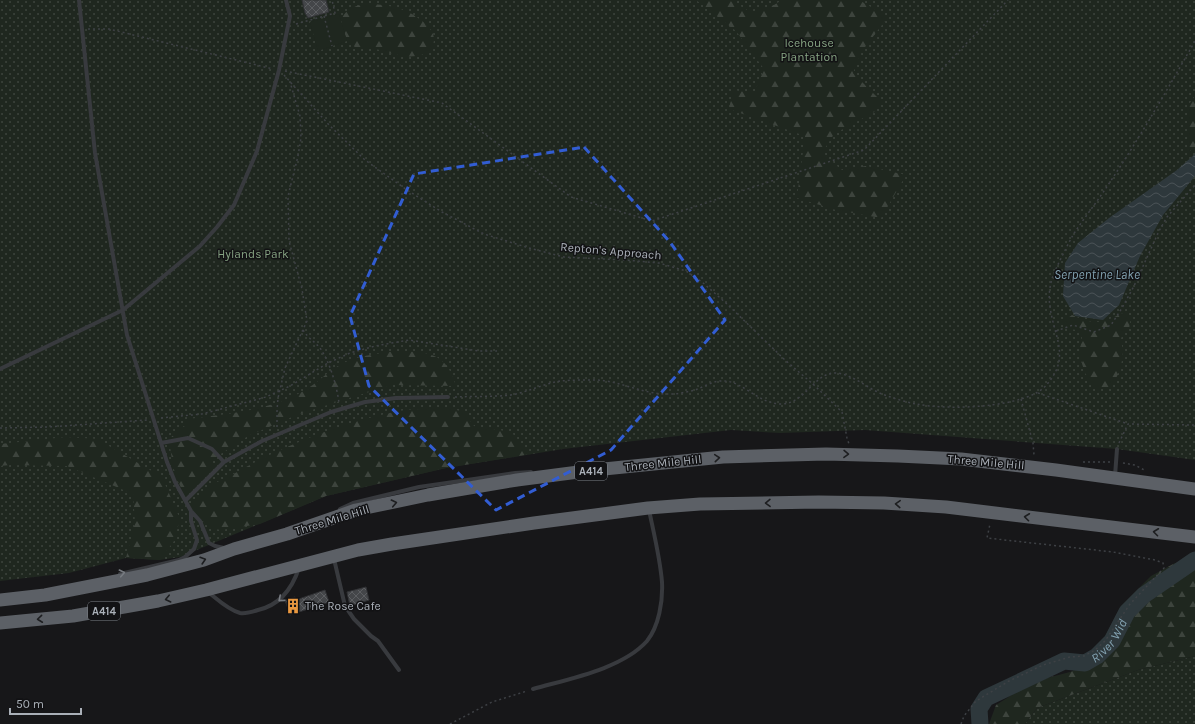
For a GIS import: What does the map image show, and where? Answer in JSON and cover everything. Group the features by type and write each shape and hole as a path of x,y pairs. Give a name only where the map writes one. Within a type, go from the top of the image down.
{"highway":[{"name":"Three Mile Hill","path":"0,600 44,595 147,576 287,534 356,510 454,490 594,470 723,458 826,454 961,459 1195,489"},
{"name":"A414","path":"0,623 58,617 158,601 206,590 358,550 423,538 648,508 700,504 840,502 926,505 1195,537"}],"lane":[{"path":"79,0 95,154 123,310 136,365 175,482 191,511 200,521 209,543 220,548 234,549"},
{"path":"0,369 123,310 200,246 234,205 257,151 279,70 290,16 286,0"},
{"path":"186,500 224,462 277,434 365,402 396,398 448,397"},
{"path":"161,443 188,438 212,448 224,462"},
{"path":"1114,479 1117,449"},
{"path":"546,471 594,470"},
{"path":"287,534 353,503 392,493 452,481 515,473 538,472"},
{"path":"533,689 599,669 619,661 634,652 647,640 653,631 661,600 662,584 660,565 648,508"},
{"path":"112,576 179,560 185,557 194,549 197,540 190,521 191,511"},
{"path":"334,557 345,606 354,619 378,641 399,670"},
{"path":"206,590 231,609 239,613 248,613 268,608 290,590 300,566"},
{"path":"44,595 77,584"}],"path":[{"path":"288,27 335,13 332,0"},
{"path":"82,29 108,29 279,70 442,103 571,197 652,221 864,150 1008,0"},
{"path":"324,16 332,46"},
{"path":"448,397 512,395 561,381 598,380 656,394 674,394 694,390 723,380 735,383 764,400 780,404 792,402 804,395 825,375 833,373 843,375 880,393 916,404 956,407 980,406 1021,399 1038,392 1049,382 1058,365 1060,349 1049,304 1050,286 1054,273 1072,236 1115,175 1195,42"},
{"name":"Repton's Approach","path":"303,330 307,321 302,288 290,241 288,196 301,138 300,116 289,80 329,125 365,160 407,190 442,212 484,234 564,257 660,263 686,271 722,299 785,360 842,412 845,432"},
{"path":"1056,331 1073,325 1094,332 1111,325 1134,286 1156,237 1167,217 1195,184"},
{"path":"303,330 306,335 319,347 328,363 339,401 340,410"},
{"path":"277,434 277,411 285,368 303,330"},
{"path":"0,428 48,427 202,414 266,397 280,391 328,363 357,350 409,340 479,350 498,351"},
{"path":"1038,392 1128,424 1195,425"},
{"path":"1021,399 1033,443 1034,455"},
{"path":"1117,449 1128,424"},
{"path":"961,724 964,716 976,701 1002,685 1043,665 1070,657 1084,656 1095,650 1105,641 1130,604 1164,568 1163,563 1155,560 1113,552 987,538 991,513"},
{"path":"450,724 492,702 533,689"}],"highlighted area":[{"path":"584,147 670,242 725,320 611,450 496,510 369,386 350,316 414,174"}],"green space":[{"name":"Hylands Park","path":"0,0 1195,0 1195,460 1117,449 865,430 780,433 731,430 563,449 446,468 326,496 180,557 160,560 126,558 69,573 0,581"},
{"name":"Icehouse Plantation","path":"696,0 729,0 751,12 774,5 782,0 859,0 888,17 862,51 853,73 881,101 876,111 834,134 822,153 842,170 866,166 906,175 881,218 836,210 797,198 805,136 729,109 733,90 754,93 764,69 736,31"},
{"path":"363,4 392,6 408,12 418,18 432,32 434,42 431,48 423,55 407,56 377,49 361,49 350,44 344,32 341,19 350,9"},
{"path":"339,14 347,41 318,51 310,22"},
{"path":"1195,96 1195,148 1188,152 1187,107"},
{"path":"1122,313 1131,317 1129,329 1121,338 1123,351 1119,372 1109,389 1095,387 1085,373 1079,354 1082,337 1077,330 1069,329 1064,321 1072,315 1092,322 1098,322"},
{"path":"397,351 418,352 435,356 447,366 456,386 393,385 299,414 248,436 210,461 214,467 185,494 181,488 175,474 169,439 184,426 188,419 244,411 285,400 303,391 345,362 352,359"},
{"path":"449,408 464,412 474,426 511,432 531,454 446,468 326,496 260,524 221,530 209,528 191,504 213,484 269,455 330,430 394,412 415,409"},
{"path":"66,437 97,439 162,477 180,519 174,541 160,560 126,558 135,523 133,494 67,466 0,466 0,444"},
{"path":"1195,562 1195,656 1138,670 1037,708 1025,724 989,724 996,705 1015,693 1047,678 1070,672 1091,663 1121,606 1151,576 1175,563"},
{"path":"1195,656 1195,724 1025,724 1037,708 1138,670"}],"water":[{"name":"Serpentine Lake","path":"1195,154 1195,176 1163,215 1140,256 1119,305 1103,320 1075,316 1063,296 1065,263 1078,243 1109,218 1177,170"}],"building":[{"path":"302,0 326,0 329,12 308,18 305,13"},
{"path":"366,587 369,600 350,606 347,592"},
{"path":"325,590 329,602 290,615 285,600 295,597 296,600"}],"waterway":[{"name":"River Wid","path":"980,724 979,709 986,698 1064,661 1085,663 1097,656 1112,641 1127,612 1144,595 1195,560"}],"place":[{"name":"The Rose Cafe","path":"293,606"}]}
